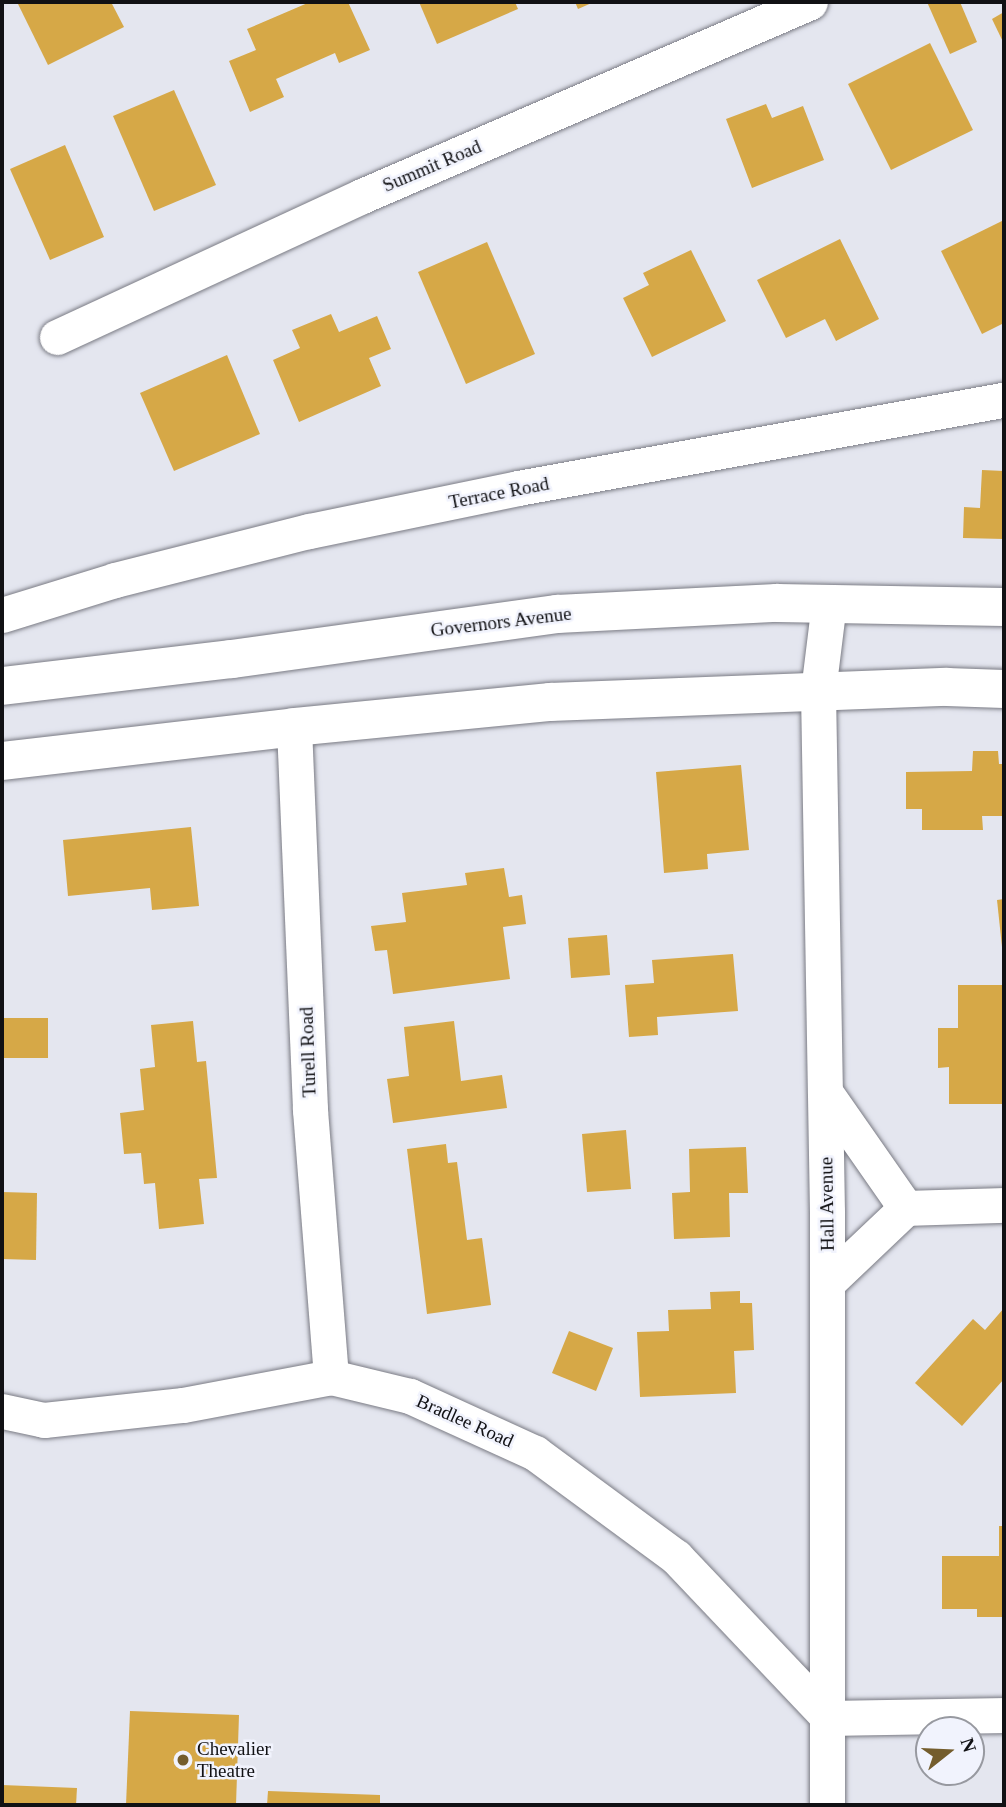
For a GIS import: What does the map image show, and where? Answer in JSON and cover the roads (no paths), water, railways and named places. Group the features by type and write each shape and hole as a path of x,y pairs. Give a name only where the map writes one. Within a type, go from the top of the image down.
{"street":[{"name":"Summit Road","path":"57,337 362,196 810,2"},
{"name":"Terrace Road","path":"2,615 115,580 309,531 518,488 1004,400"},
{"name":"Governors Avenue","path":"2,686 232,659 557,614 777,603 1004,607"},
{"name":"Hall Avenue","path":"827,1805 828,1282 818,691 829,603"},
{"path":"2,761 294,727 550,702 947,687 1004,689"},
{"name":"Turell Road","path":"294,727 310,1110 331,1377"},
{"path":"825,1092 906,1208"},
{"path":"828,1282 906,1208 1004,1205"},
{"name":"Bradlee Road","path":"2,1411 44,1420 183,1405 331,1377 410,1396 535,1453 676,1557 829,1718"},
{"path":"829,1718 1004,1715"}],"place":[{"name":"Chevalier Theatre","path":"183,1760"}]}
